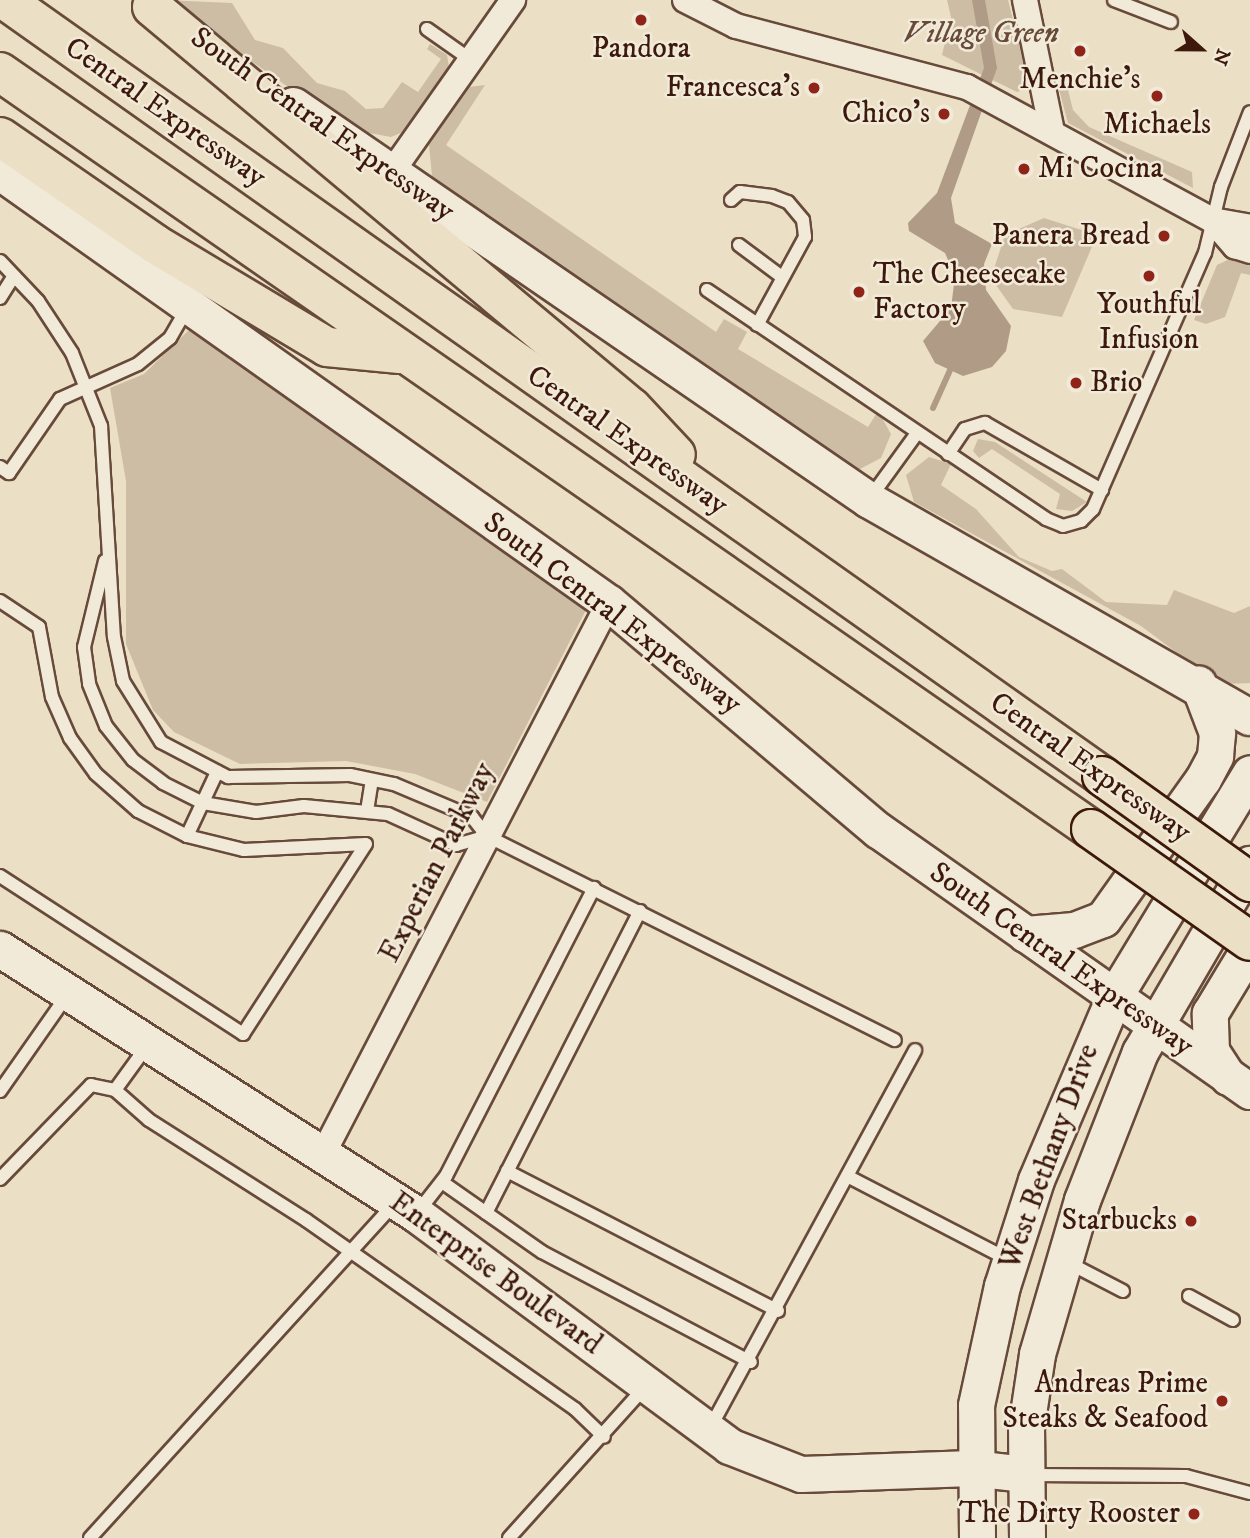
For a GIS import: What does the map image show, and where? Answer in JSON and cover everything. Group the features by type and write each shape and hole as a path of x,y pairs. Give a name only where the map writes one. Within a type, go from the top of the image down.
{"highway":[{"name":"Central Expressway","path":"5,0 1250,882"},
{"path":"146,4 632,408 730,513"},
{"name":"Central Expressway","path":"0,72 1250,941"},
{"path":"0,137 155,244 327,347 402,354"}],"main road":[{"name":"South Central Expressway","path":"146,4 869,500 1198,683 1250,717"},
{"name":"South Central Expressway","path":"0,172 609,603 878,830 1239,1084"},
{"path":"1025,933 1074,930 1103,919 1203,779 1215,756 1217,733 1198,683"},
{"name":"West Bethany Drive","path":"977,1538 972,1468 984,1357 1010,1261 1077,1072 1114,997 1250,773"},
{"name":"West Bethany Drive","path":"1027,1538 1025,1474 1037,1354 1063,1260 1115,1110 1154,1025 1250,864"},
{"path":"1239,1084 1211,1051 1210,1013 1250,947"},
{"name":"Enterprise Boulevard","path":"0,949 324,1152 406,1208 708,1431 773,1468 801,1474 972,1468 1025,1474"},
{"path":"1060,958 1082,1012 1077,1072"}],"street":[{"path":"391,173 513,0"},
{"path":"685,0 736,26 967,87 1006,105 1212,220 1250,227"},
{"path":"1025,0 1052,132"},
{"path":"1212,220 1236,246 1250,251"},
{"name":"Experian Parkway","path":"324,1152 609,603"}],"lane":[{"path":"1114,0 1171,22"},
{"path":"427,29 471,60"},
{"path":"707,290 948,454 1063,526 1081,521 1102,490 1205,253 1212,220 1250,112"},
{"path":"731,200 740,192 772,196 788,202 803,220 805,237 757,325"},
{"path":"738,245 782,277"},
{"path":"0,261 72,353 102,426 110,499 107,554 114,637 123,681 139,714 161,742 217,772 256,780 372,780 472,817 487,836 895,1040"},
{"path":"0,298 14,276"},
{"path":"0,467 9,473 60,399 138,364 170,338 190,306"},
{"path":"948,454 965,429 985,423 1102,490"},
{"path":"869,500 917,433"},
{"path":"107,554 84,647 89,684 106,726 133,760 203,803 256,812 304,806 367,811 456,845 487,836"},
{"path":"0,601 39,627 52,698 96,774 138,811 187,836 265,851 366,844 243,1034 0,876"},
{"path":"187,836 217,772"},
{"path":"367,811 372,780"},
{"path":"90,1538 354,1255 406,1208 442,1182 594,888"},
{"path":"486,1213 640,911"},
{"path":"0,1091 69,992"},
{"path":"115,1090 149,1043"},
{"path":"708,1431 751,1362 915,1050"},
{"path":"0,1179 90,1085 115,1090 149,1120 354,1255 575,1409 604,1437"},
{"path":"507,1171 778,1311"},
{"path":"849,1177 1010,1261"},
{"path":"442,1182 542,1252 751,1362"},
{"path":"1063,1260 1123,1291"},
{"path":"1189,1296 1233,1320"},
{"path":"509,1538 604,1437 646,1386"},
{"path":"1025,1474 1186,1476 1250,1493"}],"green space":[{"path":"164,0 232,3 255,40 283,48 317,83 345,91 366,109 383,108 402,82 418,92 441,59 427,49 430,44 447,55 450,73 403,132 391,137 348,129"},
{"name":"Village Green","path":"947,0 1008,0 1027,74 1023,89 1017,92 942,55 951,17"},
{"path":"1057,82 1066,82 1073,110 1089,127 1192,172 1193,188 1068,123"},
{"path":"485,85 446,145 716,332 724,319 747,332 738,349 868,427 878,411 891,434 881,458 860,469 844,468 432,176 429,145 469,87"},
{"path":"1044,218 1097,235 1062,317 1013,309 991,278 1005,235"},
{"path":"1234,257 1250,259 1250,275 1241,273 1225,317 1206,324 1194,320 1217,265"},
{"path":"192,327 588,606 487,802 415,774 346,761 240,764 174,732 153,710 126,644 126,481 110,388 144,374"},
{"path":"978,439 995,442 1087,502 1072,511 1056,509 1060,494 992,449 979,458 973,451"},
{"path":"929,457 951,464 941,485 976,509 1019,557 1052,571 1062,569 1106,602 1167,605 1174,590 1234,613 1250,606 1250,683 1225,684 1203,672 1141,626 914,502 906,475"}],"shaded area":[{"path":"972,0 985,0 997,68 951,198 955,223 992,244 984,264 986,290 1011,326 1006,351 992,367 963,376 935,363 923,341 951,308 955,276 945,253 909,231 908,223 937,193 984,68"}],"waterway":[{"path":"933,408 952,366"}],"place":[{"name":"Pandora","path":"641,20"},
{"name":"Menchie's","path":"1080,51"},
{"name":"Francesca's","path":"814,88"},
{"name":"Michaels","path":"1157,96"},
{"name":"Chico's","path":"944,114"},
{"name":"Mi Cocina","path":"1024,169"},
{"name":"Panera Bread","path":"1164,236"},
{"name":"Youthful Infusion","path":"1149,276"},
{"name":"The Cheesecake Factory","path":"859,292"},
{"name":"Brio","path":"1076,383"},
{"name":"Starbucks","path":"1191,1221"},
{"name":"Andreas Prime Steaks & Seafood","path":"1222,1401"},
{"name":"The Dirty Rooster","path":"1194,1514"}]}
